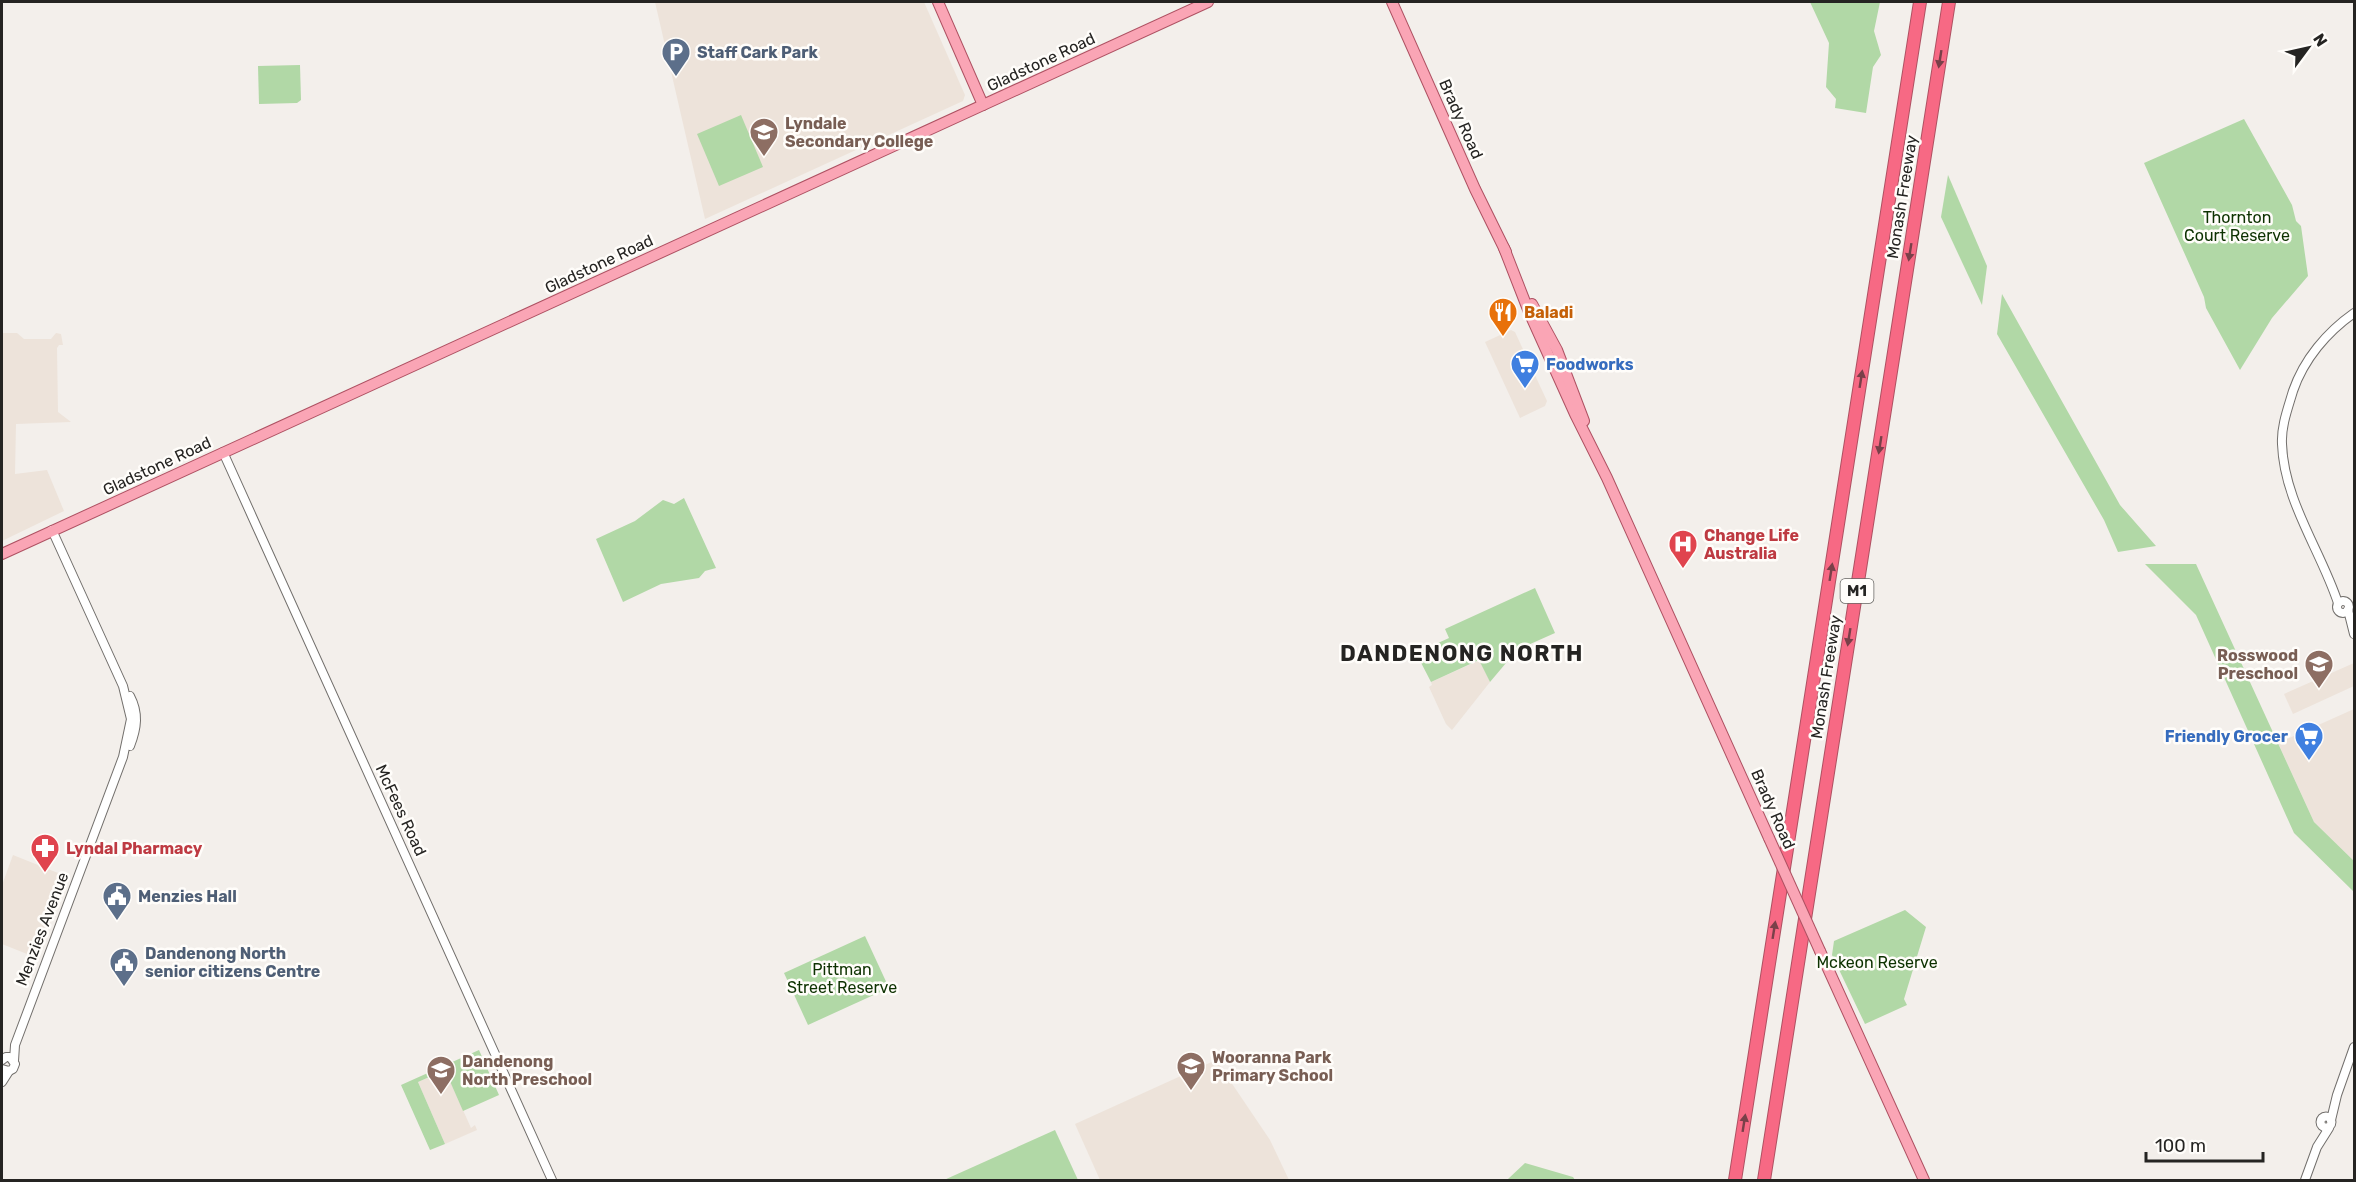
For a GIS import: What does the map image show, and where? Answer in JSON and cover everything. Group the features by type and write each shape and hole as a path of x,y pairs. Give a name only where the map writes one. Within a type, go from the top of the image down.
{"highway":[{"name":"Monash Freeway","path":"1735,1180 1920,2"},
{"name":"Monash Freeway","path":"1764,1180 1949,2"}],"main road":[{"path":"938,2 983,105"},
{"name":"Gladstone Road","path":"2,554 1208,2"},
{"name":"Brady Road","path":"1392,2 1475,189 1532,310 1557,350 1564,380 1594,450 1924,1180"}],"street":[{"path":"2354,633 2344,612 2337,610 2341,602 2298,510 2287,478 2282,444 2283,427 2297,379 2316,347 2355,313"},
{"name":"McFees Road","path":"223,452 552,1180"},
{"name":"Menzies Avenue","path":"5,1070 14,1067 7,1059 15,1045 123,757 130,747 137,726 135,707 123,686 52,530"},
{"path":"2305,1180 2355,1047"},
{"path":"2,1082 5,1070"}],"shaded area":[{"name":"Lyndale Secondary College","path":"655,2 924,2 965,95 963,101 705,219"},
{"path":"1511,330 1515,332 1547,401 1545,406 1520,418 1485,342"},
{"path":"2,333 17,333 24,339 51,339 56,333 61,334 63,345 57,348 58,412 71,422 16,424 15,474 47,470 64,511 2,541"},
{"path":"1480,660 1490,682 1452,730 1446,724 1429,687 1432,685 1431,682"},
{"name":"Rosswood Preschool","path":"2354,663 2354,686 2293,714 2284,694"},
{"path":"2354,709 2354,861 2314,822 2278,743"},
{"path":"13,855 68,877 37,958 2,944 2,885"},
{"name":"Wooranna Park Primary School","path":"1216,1060 1270,1140 1289,1180 1100,1180 1075,1124"},
{"name":"Dandenong North Preschool","path":"445,1070 471,1128 475,1125 477,1130 445,1144 418,1082"}],"green space":[{"path":"1810,2 1880,2 1874,31 1881,55 1873,67 1866,113 1835,108 1836,99 1826,87 1829,43"},
{"path":"300,65 301,100 297,103 259,104 258,66"},
{"path":"741,115 763,167 719,186 697,134"},
{"name":"Thornton Court Reserve","path":"2244,119 2292,205 2296,221 2301,226 2308,276 2272,318 2240,370 2206,308 2204,297 2144,163"},
{"path":"1948,175 1987,266 1982,305 1941,217"},
{"path":"2002,294 2120,505 2156,546 2118,552 2104,520 1997,334"},
{"path":"684,498 716,568 705,571 699,578 661,584 623,602 596,539 635,521 663,500 674,504"},
{"path":"2145,564 2196,564 2314,822 2354,861 2354,892 2294,833 2196,615"},
{"path":"1535,588 1555,633 1517,650 1490,682 1479,660 1431,682 1416,653 1449,638 1445,629"},
{"name":"Mckeon Reserve","path":"1905,910 1926,927 1904,999 1907,1005 1865,1024 1832,955 1834,941"},
{"name":"Pittman Street Reserve","path":"865,936 889,988 808,1025 784,973"},
{"path":"479,1050 499,1095 463,1111 445,1070 418,1082 445,1144 430,1150 401,1085"},
{"path":"1055,1130 1078,1180 944,1180"},
{"path":"1525,1163 1573,1177 1575,1180 1508,1179"}],"place":[{"name":"Staff Cark Park","path":"676,78"},
{"name":"Lyndale Secondary College","path":"764,158"},
{"name":"Baladi","path":"1503,338"},
{"name":"Foodworks","path":"1525,390"},
{"name":"Change Life Australia","path":"1683,570"},
{"name":"Rosswood Preschool","path":"2319,690"},
{"name":"Friendly Grocer","path":"2309,762"},
{"name":"Lyndal Pharmacy","path":"45,874"},
{"name":"Menzies Hall","path":"117,922"},
{"name":"Dandenong North senior citizens Centre","path":"124,988"},
{"name":"Wooranna Park Primary School","path":"1191,1092"},
{"name":"Dandenong North Preschool","path":"441,1096"}],"district":[{"name":"DANDENONG NORTH","path":"1462,653"}]}
